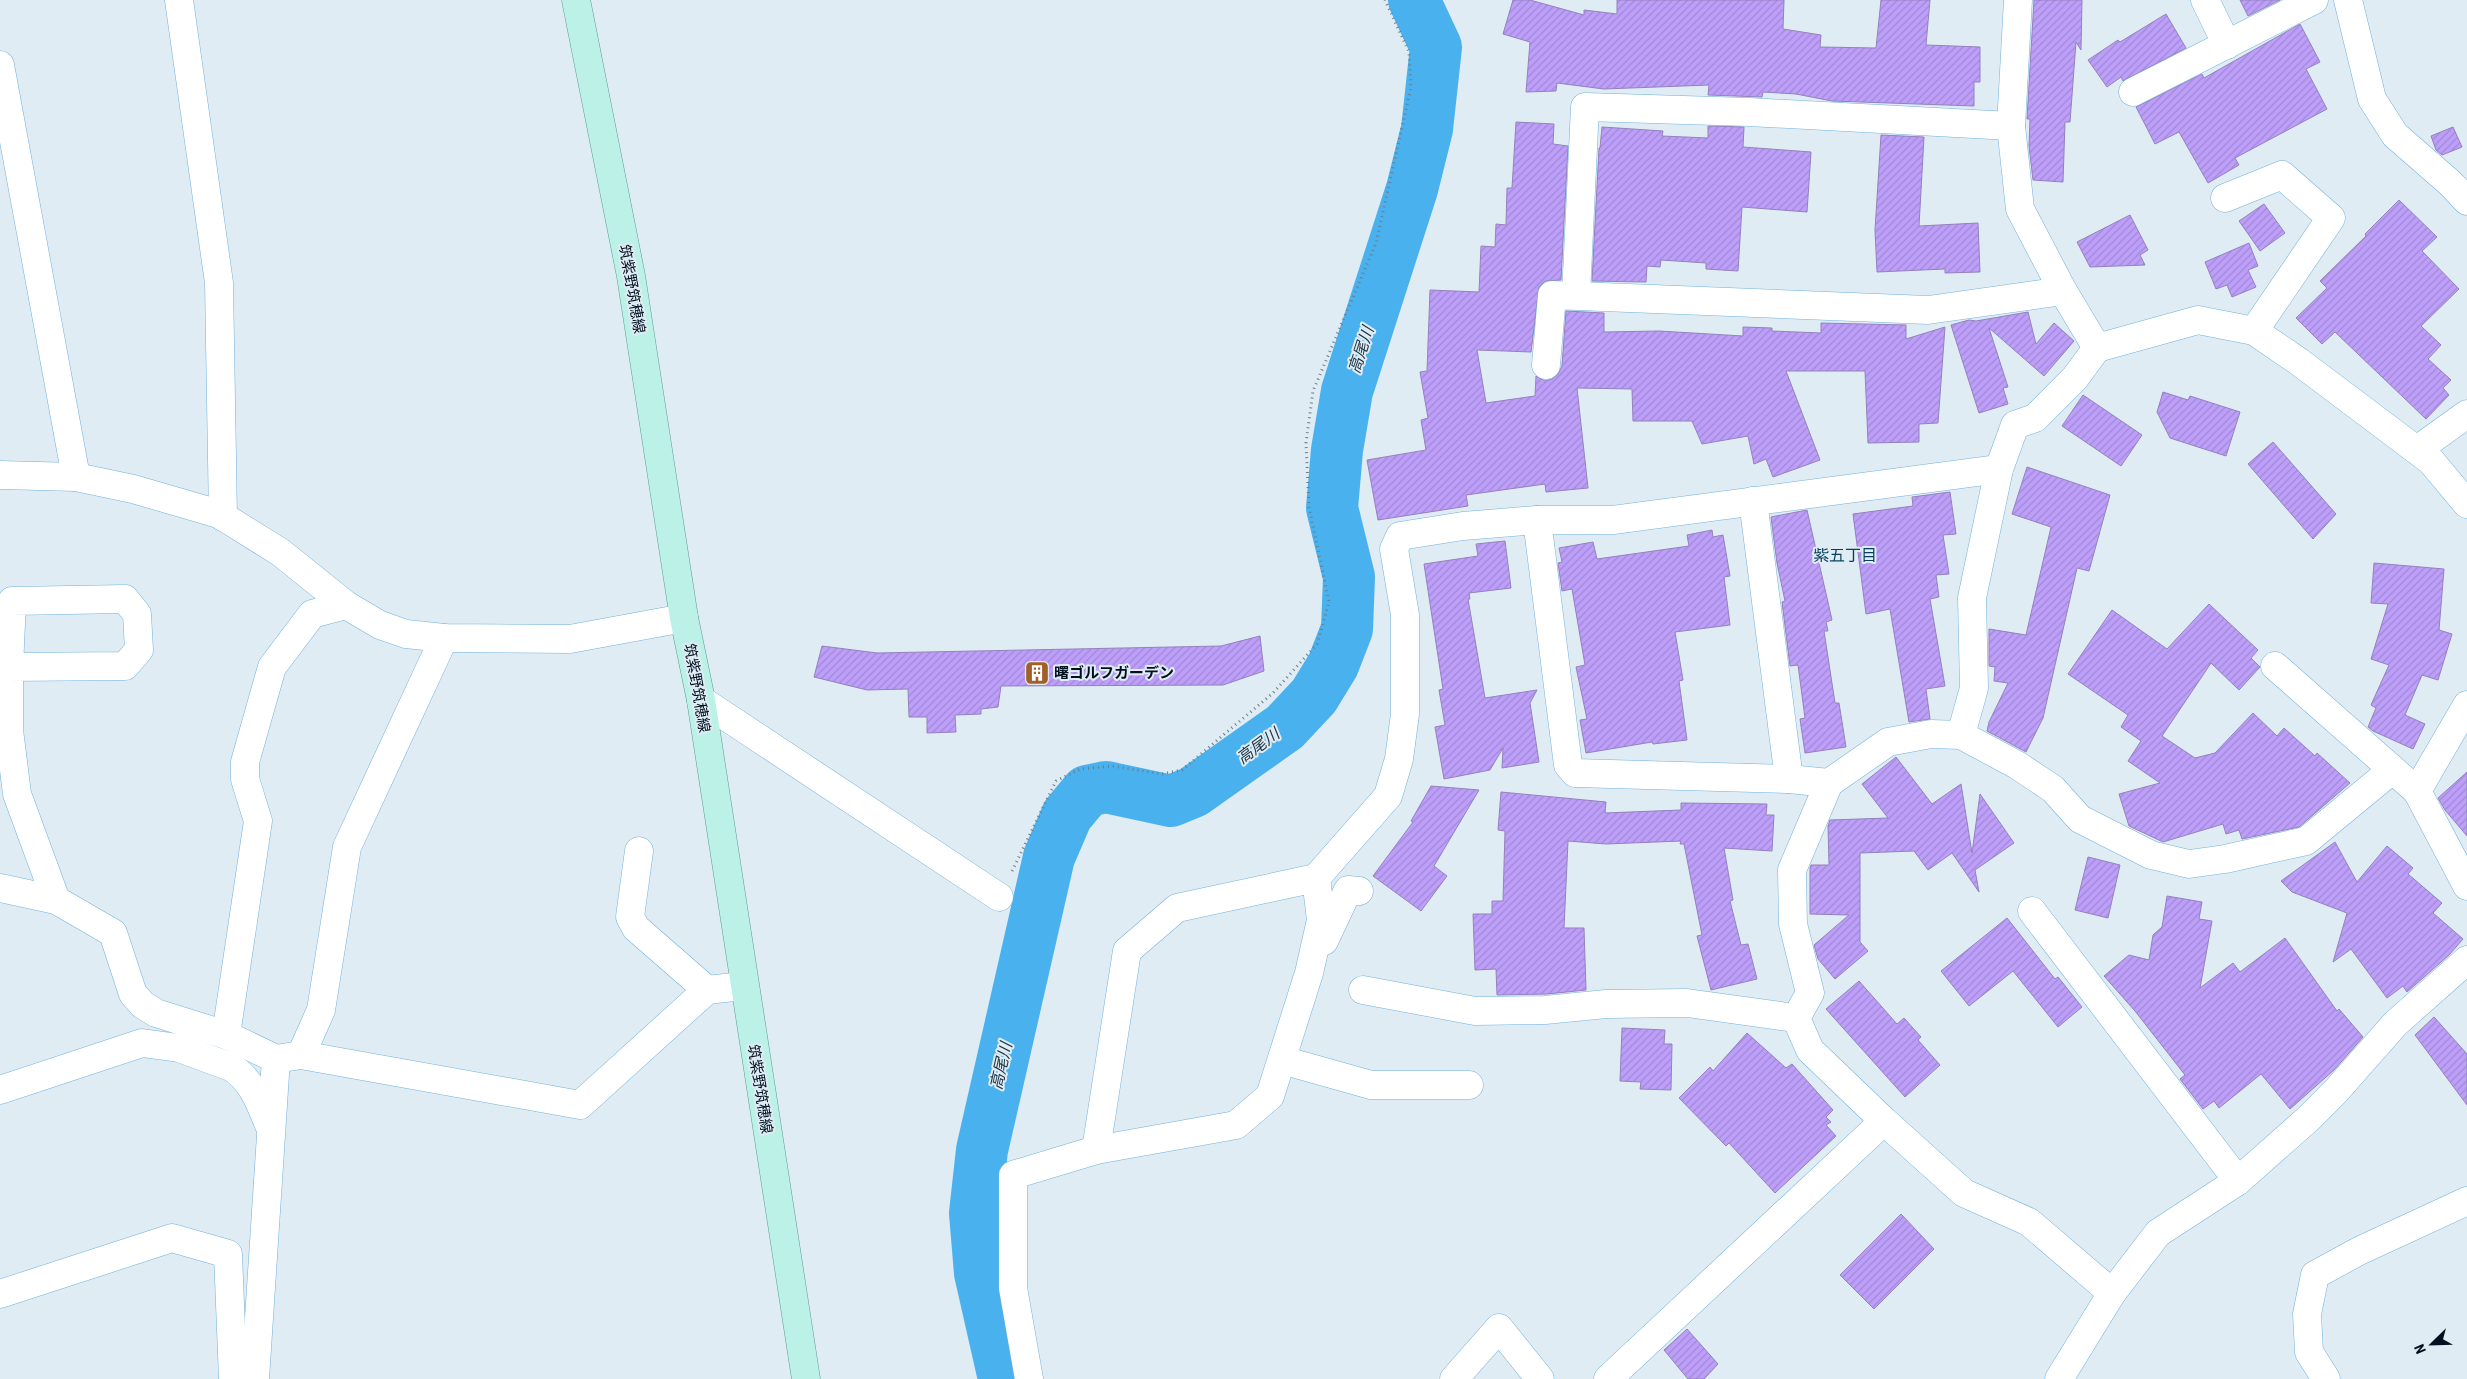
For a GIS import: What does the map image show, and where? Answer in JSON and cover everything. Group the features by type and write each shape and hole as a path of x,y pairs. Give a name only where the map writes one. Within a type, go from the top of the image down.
{"main road":[{"name":"筑紫野筑穂線","path":"576,0 631,276 684,618 701,700 806,1379"}],"street":[{"path":"179,0 219,283 222,517"},
{"path":"2018,0 2011,126 2020,208 2063,291 2097,348"},
{"path":"2205,0 2226,45"},
{"path":"2133,92 2314,0"},
{"path":"2348,0 2372,99 2395,135 2450,183 2467,202"},
{"path":"0,65 76,477"},
{"path":"1576,295 1585,107 1749,112 2011,126"},
{"path":"2225,198 2282,175 2331,218 2254,331"},
{"path":"1546,365 1552,295 1928,310 2063,291"},
{"path":"1961,735 1974,688 1972,598 1999,469 2015,425 2034,418 2074,378 2097,348 2198,320 2254,331 2298,361 2417,450 2430,461 2467,504"},
{"path":"2417,450 2467,414"},
{"path":"1096,1150 1127,951 1178,908 1316,878 1388,796 1399,759 1405,714 1405,615 1394,549 1400,536 1463,526 1537,520 1613,520 1999,469"},
{"path":"0,475 76,477 133,489 222,517 280,552 346,605 380,625 406,634 444,638 570,639 684,618"},
{"path":"1754,501 1789,779"},
{"path":"1537,520 1568,765 1575,773 1789,779 1829,783"},
{"path":"10,667 125,666 139,650 137,614 125,599 12,601 10,667 9,730 17,794 56,900"},
{"path":"226,1035 258,821 245,779 245,762 272,667 312,614 346,605"},
{"path":"255,1379 271,1130 289,1057 321,1010 347,847 444,638"},
{"path":"2275,666 2417,791 2467,886"},
{"path":"701,700 999,897"},
{"path":"2417,791 2467,705"},
{"path":"1796,1018 1810,993 1793,924 1792,870 1829,783 1888,742 1931,734 1961,735 2017,765 2053,789 2080,819 2151,855 2189,864 2225,859 2306,841 2392,770"},
{"path":"639,851 630,917 636,928 706,990"},
{"path":"1029,1379 1013,1288 1013,1175 1096,1150 1236,1125 1270,1096 1308,973 1321,920 1316,878"},
{"path":"0,888 56,900 113,933 133,994 143,1005 156,1013 289,1057 580,1105 706,990 744,986"},
{"path":"1308,973 1348,890 1359,891"},
{"path":"2032,911 2238,1181"},
{"path":"2059,1379 2112,1294 2158,1233 2238,1181 2316,1111 2396,1024 2467,960"},
{"path":"1363,990 1475,1011 1545,1010 1606,1004 1687,1003 1796,1018"},
{"path":"1796,1018 1810,1050 1884,1121 1964,1193 2029,1222 2112,1294"},
{"path":"0,1090 137,1044 179,1048 238,1071 258,1096 271,1130"},
{"path":"1282,1060 1371,1085 1469,1085"},
{"path":"1608,1379 1884,1121"},
{"path":"2326,1379 2309,1352 2307,1314 2315,1275 2359,1251 2465,1208"},
{"path":"0,1294 172,1238 228,1254 233,1379"},
{"path":"1454,1379 1499,1328 1540,1379"}],"path":[{"path":"999,897 1056,781 1080,769 1112,766 1162,774 1182,770 1272,693 1317,644 1329,602 1310,507 1306,443 1313,391 1376,243 1411,87 1409,52 1385,0"}],"building":[{"path":"1513,0 1530,0 1584,15 1584,10 1617,14 1617,0 1784,0 1783,29 1821,35 1820,47 1876,48 1881,0 1930,0 1926,45 1980,47 1980,82 1974,82 1974,106 1832,101 1796,94 1763,92 1762,97 1708,95 1709,85 1604,89 1557,83 1556,91 1526,92 1530,42 1503,34"},
{"path":"2034,0 2082,0 2081,50 2076,42 2070,122 2065,122 2063,182 2033,180 2029,146 2030,119 2027,119"},
{"path":"2240,0 2280,0 2248,16"},
{"path":"2166,14 2186,48 2123,81 2121,77 2107,87 2088,60 2118,40 2120,42"},
{"path":"2300,24 2320,62 2306,69 2327,109 2235,158 2239,165 2208,183 2179,132 2155,144 2136,107 2202,74 2204,78"},
{"path":"1516,122 1554,124 1553,144 1568,146 1561,280 1545,281 1539,287 1531,352 1477,350 1486,403 1535,396 1536,376 1545,381 1552,379 1558,374 1562,366 1566,311 1604,313 1604,332 1659,331 1743,336 1743,327 1772,328 1772,331 1821,333 1821,323 1906,325 1906,339 1945,327 1938,423 1919,424 1919,442 1868,443 1865,371 1786,371 1820,460 1773,477 1766,459 1754,464 1748,436 1702,444 1692,421 1633,421 1632,389 1577,388 1588,488 1546,492 1545,484 1466,495 1468,506 1378,520 1367,460 1426,450 1421,420 1428,418 1420,372 1427,371 1430,290 1479,292 1481,246 1495,247 1496,224 1506,225 1507,188 1512,188"},
{"path":"1708,126 1744,127 1743,147 1811,152 1807,212 1742,207 1738,271 1706,269 1706,263 1661,260 1660,267 1647,266 1646,282 1592,281 1599,148 1602,127 1663,131 1662,136 1708,138"},
{"path":"2453,127 2462,147 2442,155 2436,150 2431,136"},
{"path":"1881,135 1924,137 1919,226 1978,223 1980,272 1945,273 1945,269 1877,272 1875,230"},
{"path":"2399,200 2437,237 2422,251 2459,289 2421,326 2441,345 2428,359 2451,380 2443,388 2449,395 2426,419 2335,332 2322,344 2296,318 2327,288 2320,281 2366,236 2365,234"},
{"path":"2264,204 2285,233 2260,251 2239,221"},
{"path":"2130,215 2148,250 2140,255 2145,265 2090,267 2077,242"},
{"path":"2249,243 2258,266 2248,270 2256,287 2232,297 2227,285 2216,289 2205,262"},
{"path":"2028,312 2036,344 2054,323 2074,341 2044,376 1989,328 2008,387 2003,388 2008,404 1979,413 1951,325 1969,320 1976,321"},
{"path":"2163,392 2188,400 2190,396 2240,412 2226,456 2170,438 2157,412"},
{"path":"2083,395 2142,435 2121,466 2062,426"},
{"path":"2273,442 2336,514 2313,539 2248,464"},
{"path":"2027,467 2110,495 2089,571 2077,568 2043,718 2026,752 1987,731 1989,722 2008,683 1994,681 1995,667 1989,666 1989,629 2026,635 2051,527 2012,514"},
{"path":"1950,492 1956,534 1943,535 1949,574 1936,575 1939,597 1930,599 1945,686 1926,689 1930,719 1909,722 1890,609 1866,614 1853,514 1913,506 1912,497"},
{"path":"1807,510 1832,620 1826,622 1828,631 1824,631 1835,703 1839,703 1846,747 1805,753 1800,719 1805,718 1798,665 1790,666 1782,602 1785,601 1777,563 1771,517"},
{"path":"1712,530 1713,537 1723,535 1730,576 1724,577 1730,625 1675,632 1683,680 1679,681 1687,740 1653,744 1652,742 1586,753 1580,720 1587,719 1576,667 1585,665 1572,589 1562,591 1558,563 1562,562 1559,548 1593,542 1597,559 1689,546 1687,535"},
{"path":"1505,541 1511,588 1469,593 1470,599 1468,599 1485,698 1537,690 1530,703 1539,762 1502,768 1503,748 1490,770 1444,779 1435,727 1445,725 1439,690 1443,689 1424,564 1478,556 1476,544"},
{"path":"2374,563 2444,569 2439,630 2452,634 2438,680 2422,675 2405,715 2425,724 2413,749 2368,727 2376,708 2371,705 2389,665 2371,659 2388,604 2371,603"},
{"path":"2209,604 2258,650 2251,658 2260,667 2239,690 2211,663 2162,736 2195,758 2215,753 2253,713 2277,736 2284,728 2315,756 2317,753 2350,783 2299,827 2242,839 2239,830 2226,834 2223,824 2163,842 2129,826 2119,794 2160,783 2128,761 2141,741 2121,727 2128,715 2068,674 2112,610 2167,649"},
{"name":"曙ゴルフガーデン","path":"1260,636 1264,671 1223,685 1001,686 998,707 981,709 981,714 955,715 956,732 927,733 927,717 909,717 908,689 867,690 814,677 822,646 877,653 1221,646"},
{"path":"1896,757 1932,804 1961,784 1972,853 1980,794 2014,843 1975,870 1979,892 1952,853 1928,870 1914,851 1860,853 1860,942 1868,951 1835,979 1818,959 1814,945 1849,915 1810,914 1810,868 1811,865 1829,865 1828,826 1830,820 1888,818 1862,784"},
{"path":"2467,772 2467,836 2445,810 2438,798"},
{"path":"1431,786 1479,790 1434,866 1447,876 1421,911 1373,876 1413,822 1411,821"},
{"path":"1501,792 1606,802 1605,813 1681,810 1681,803 1767,804 1766,815 1774,815 1772,851 1724,848 1733,900 1730,901 1741,945 1748,944 1757,979 1711,990 1697,936 1702,935 1684,844 1680,844 1681,841 1606,844 1568,841 1564,928 1584,928 1586,990 1547,994 1497,995 1496,969 1475,970 1473,914 1492,914 1492,901 1503,901 1505,831 1498,830"},
{"path":"2335,842 2357,882 2387,846 2413,868 2408,874 2442,903 2433,913 2463,939 2449,955 2407,992 2403,986 2387,998 2351,949 2333,962 2347,913 2292,892 2281,881"},
{"path":"2088,857 2120,865 2108,918 2075,910"},
{"path":"2167,896 2202,902 2199,919 2212,921 2200,988 2233,963 2240,972 2285,938 2337,1011 2339,1009 2363,1037 2334,1070 2290,1109 2261,1074 2219,1108 2214,1101 2203,1109 2180,1079 2185,1075 2135,1011 2104,976 2129,955 2149,960 2153,935 2162,927"},
{"path":"2007,918 2055,979 2058,977 2082,1007 2058,1027 2013,971 1969,1006 1941,971"},
{"path":"1859,981 1897,1024 1904,1018 1921,1037 1918,1040 1940,1065 1905,1097 1826,1009"},
{"path":"2434,1017 2467,1054 2467,1105 2415,1035"},
{"path":"1622,1028 1665,1030 1664,1044 1672,1044 1671,1090 1640,1089 1641,1082 1620,1081"},
{"path":"1747,1033 1786,1068 1792,1064 1833,1110 1826,1117 1831,1122 1826,1125 1836,1136 1775,1193 1729,1143 1726,1146 1679,1098 1710,1067 1713,1071"},
{"path":"1901,1214 1934,1249 1874,1309 1840,1275"},
{"path":"1687,1329 1718,1364 1704,1379 1688,1379 1664,1350"}],"waterway":[{"name":"高尾川","path":"1008,1379 1002,1370 980,1273 975,1213 982,1150 1049,857 1067,815 1087,791 1106,787 1171,801 1193,792 1285,727 1314,696 1333,665 1347,629 1349,577 1332,508 1337,450 1347,391 1412,189 1427,129 1436,47 1414,0"}],"place":[{"name":"曙ゴルフガーデン","path":"1037,673"}],"district":[{"name":"紫五丁目","path":"1845,555"}]}
